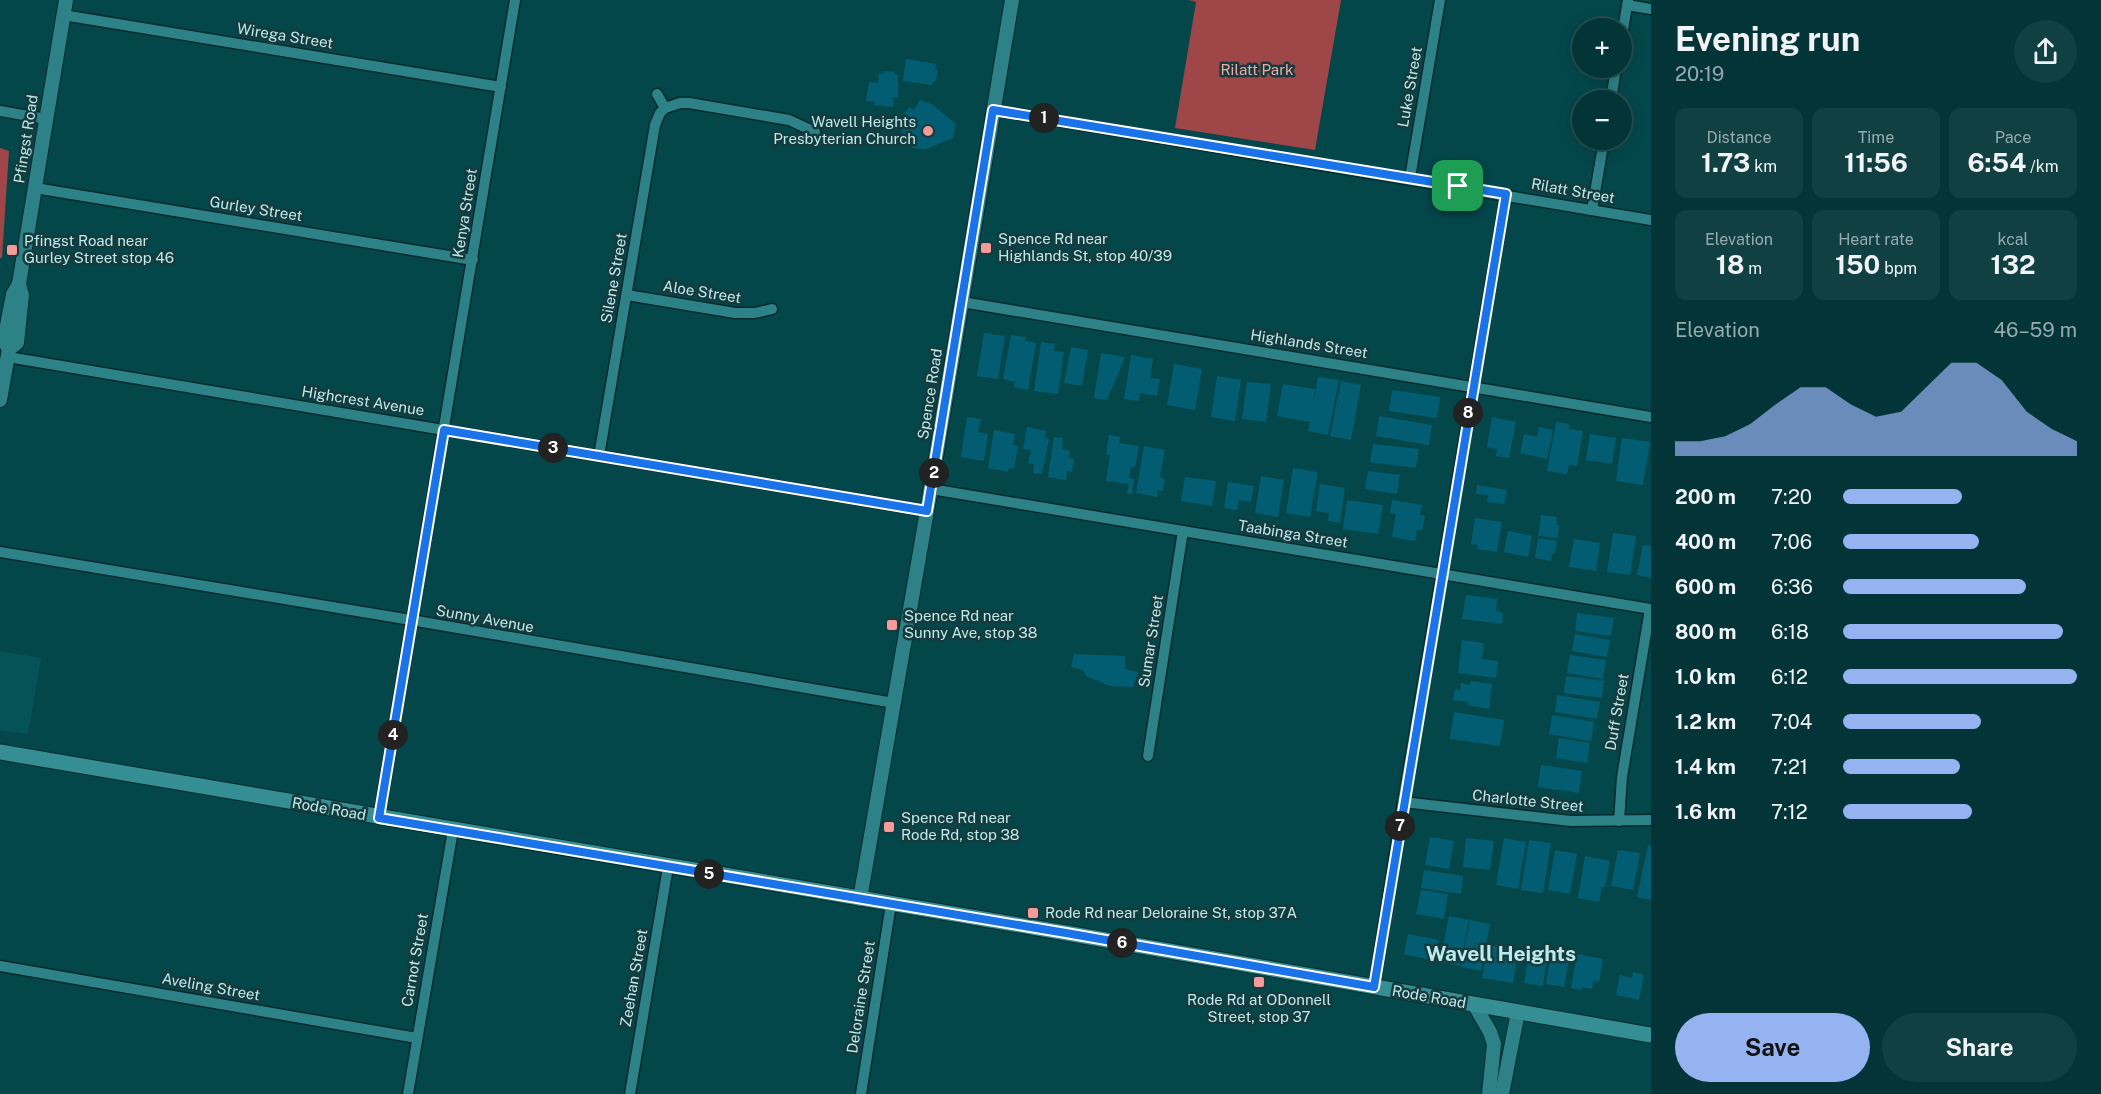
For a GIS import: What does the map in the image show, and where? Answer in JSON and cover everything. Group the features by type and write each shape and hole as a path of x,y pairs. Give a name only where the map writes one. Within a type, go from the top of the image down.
{"main road":[{"name":"Rode Road","path":"0,752 1651,1035"}],"street":[{"name":"Pfingst Road","path":"0,400 8,353 17,343 22,295 19,284 66,0"},
{"name":"Kenya Street","path":"379,818 515,0"},
{"name":"Spence Road","path":"860,899 1012,0"},
{"name":"Luke Street","path":"1410,178 1440,0"},
{"path":"1625,18 1627,3 1651,9"},
{"name":"Wirega Street","path":"63,15 501,87"},
{"path":"657,94 665,108 680,103 689,103 789,120 814,132"},
{"name":"Silene Street","path":"599,456 655,125 665,108"},
{"name":"Rilatt Street","path":"993,110 1651,219"},
{"path":"0,111 46,119"},
{"path":"1592,210 1602,150"},
{"name":"Gurley Street","path":"35,188 473,260"},
{"path":"1374,987 1506,194"},
{"name":"Aloe Street","path":"627,295 735,313 755,313 772,309"},
{"name":"Highlands Street","path":"962,302 1651,417"},
{"name":"Highcrest Avenue","path":"8,353 444,430 927,511"},
{"name":"Taabinga Street","path":"931,489 1651,609"},
{"name":"Sumar Street","path":"1148,756 1183,531"},
{"name":"Sunny Avenue","path":"0,552 894,703"},
{"name":"Duff Street","path":"1620,821 1622,777 1651,609"},
{"name":"Charlotte Street","path":"1403,802 1571,821 1651,820"},
{"name":"Carnot Street","path":"408,1094 453,830"},
{"name":"Zeehan Street","path":"630,1094 668,867"},
{"name":"Deloraine Street","path":"861,1094 891,904"},
{"name":"Aveling Street","path":"0,966 417,1038"},
{"path":"1474,1004 1494,1044 1489,1094"},
{"path":"1502,1094 1518,1012"}],"shaded area":[{"path":"0,651 41,658 28,734 0,730"}],"green space":[{"name":"Rilatt Park","path":"1189,0 1341,0 1315,150 1175,128 1196,2"},
{"path":"0,148 9,151 2,258 0,258"}],"building":[{"path":"906,59 936,64 935,70 938,70 936,81 933,81 932,85 903,81"},
{"path":"884,71 895,72 894,75 898,75 898,97 894,97 893,107 874,105 875,102 866,101 869,82 878,83 879,73 883,74"},
{"name":"Wavell Heights Presbyterian Church","path":"920,100 933,105 956,124 953,138 926,149 912,148 909,137 903,138 899,121 909,107 914,110"},
{"path":"984,333 1005,336 998,379 977,376"},
{"path":"1011,335 1026,337 1025,341 1036,343 1028,390 1014,387 1015,382 1003,379"},
{"path":"1041,342 1055,344 1054,351 1064,352 1058,394 1034,391"},
{"path":"1071,347 1088,350 1082,386 1064,383"},
{"path":"1101,353 1125,357 1107,400 1094,398"},
{"path":"1131,355 1153,359 1150,378 1160,379 1157,396 1140,393 1139,401 1124,399"},
{"path":"1174,364 1202,369 1195,410 1167,405"},
{"path":"1217,376 1241,380 1235,421 1211,417"},
{"path":"1318,377 1339,380 1328,435 1308,431 1310,422 1277,416 1283,384 1315,389 1313,405"},
{"path":"1341,381 1361,385 1351,440 1330,436"},
{"path":"1247,382 1271,384 1266,422 1242,419"},
{"path":"1392,390 1440,397 1437,418 1389,411"},
{"path":"1379,416 1432,425 1429,445 1376,436"},
{"path":"967,417 981,419 978,432 988,434 984,461 961,457"},
{"path":"1492,417 1516,422 1509,458 1496,456 1497,449 1487,447"},
{"path":"1556,422 1569,424 1569,429 1583,431 1577,466 1569,465 1567,474 1547,471"},
{"path":"1027,427 1046,431 1045,438 1049,439 1042,474 1033,473 1034,464 1028,463 1031,450 1023,449"},
{"path":"1539,427 1553,430 1547,459 1520,453 1524,434 1537,437"},
{"path":"994,430 1015,434 1013,445 1018,446 1014,469 1009,468 1008,472 988,468"},
{"path":"1590,434 1616,438 1612,464 1586,460"},
{"path":"1109,435 1120,437 1119,443 1139,446 1135,467 1131,467 1129,478 1134,479 1132,494 1127,494 1129,484 1106,481 1110,455 1106,454"},
{"path":"1054,437 1063,438 1062,449 1070,451 1069,458 1074,459 1072,472 1067,471 1066,480 1048,477"},
{"path":"1622,438 1650,442 1643,485 1616,481"},
{"path":"1373,444 1419,449 1416,468 1370,462"},
{"path":"1144,446 1165,450 1160,477 1165,480 1163,491 1158,490 1157,497 1136,493"},
{"path":"1293,468 1318,472 1310,517 1286,513"},
{"path":"1368,471 1400,475 1397,494 1365,489"},
{"path":"1261,476 1284,480 1278,517 1255,513"},
{"path":"1185,477 1216,481 1212,506 1181,501"},
{"path":"1228,482 1254,486 1251,502 1239,500 1237,510 1224,508"},
{"path":"1320,484 1345,488 1340,523 1328,521 1329,513 1316,511"},
{"path":"1477,485 1507,490 1504,504 1487,502 1488,495 1476,494"},
{"path":"1347,500 1383,505 1378,534 1343,529"},
{"path":"1392,500 1422,505 1420,515 1425,516 1422,531 1417,530 1415,541 1392,537 1396,514 1390,513"},
{"path":"1541,515 1557,517 1558,538 1538,536"},
{"path":"1475,518 1502,522 1497,552 1477,549 1478,545 1471,544"},
{"path":"1508,531 1532,536 1528,557 1504,552"},
{"path":"1613,533 1636,536 1630,575 1607,572"},
{"path":"1538,538 1557,541 1555,554 1552,553 1551,561 1535,558"},
{"path":"1574,539 1600,543 1596,571 1569,567"},
{"path":"1643,545 1651,546 1651,578 1637,575"},
{"path":"1466,595 1497,599 1496,611 1503,613 1502,624 1462,619"},
{"path":"1577,613 1614,618 1611,636 1575,631"},
{"path":"1575,634 1610,640 1607,657 1572,651"},
{"path":"1462,640 1484,643 1482,659 1498,661 1496,678 1458,673"},
{"path":"1074,654 1125,656 1125,669 1138,672 1133,687 1110,686 1086,676 1083,670 1071,667"},
{"path":"1570,655 1606,660 1603,679 1567,673"},
{"path":"1566,676 1604,681 1602,698 1564,693"},
{"path":"1471,681 1492,684 1489,709 1453,700 1455,689 1460,690 1461,683 1470,685"},
{"path":"1557,695 1600,702 1597,719 1555,712"},
{"path":"1454,712 1504,720 1500,746 1450,739"},
{"path":"1552,715 1594,722 1591,741 1549,734"},
{"path":"1559,738 1590,743 1587,763 1556,758"},
{"path":"1541,765 1582,771 1579,793 1538,787"},
{"path":"1430,837 1454,841 1449,869 1425,865"},
{"path":"1466,838 1494,841 1490,870 1463,867"},
{"path":"1504,838 1526,842 1518,889 1496,885"},
{"path":"1529,840 1551,843 1543,893 1521,890"},
{"path":"1648,845 1651,846 1651,900 1637,897"},
{"path":"1555,850 1577,854 1570,894 1548,890"},
{"path":"1618,850 1640,853 1633,890 1611,886"},
{"path":"1585,856 1610,861 1605,887 1602,887 1599,902 1578,898"},
{"path":"1424,870 1463,876 1461,894 1421,888"},
{"path":"1421,890 1448,894 1444,919 1416,914"},
{"path":"1449,916 1469,920 1460,966 1440,962"},
{"path":"1470,920 1490,924 1481,971 1461,967"},
{"path":"1408,934 1439,940 1435,961 1404,954"},
{"path":"1488,945 1512,949 1511,955 1517,957 1513,983 1482,978"},
{"path":"1530,948 1548,951 1543,986 1524,983"},
{"path":"1552,948 1570,951 1564,987 1546,984"},
{"path":"1577,954 1603,959 1599,982 1593,981 1592,989 1571,988"},
{"path":"1633,972 1644,975 1639,1000 1616,995 1620,975 1632,978"}],"place":[{"name":"Wavell Heights Presbyterian Church","path":"928,131"},
{"name":"Spence Rd near Highlands St, stop 40/39","path":"986,248"},
{"name":"Pfingst Road near Gurley Street stop 46","path":"12,250"},
{"name":"Spence Rd near Sunny Ave, stop 38","path":"892,625"},
{"name":"Spence Rd near Rode Rd, stop 38","path":"889,827"},
{"name":"Rode Rd near Deloraine St, stop 37A","path":"1033,913"},
{"name":"Rode Rd at ODonnell Street, stop 37","path":"1259,982"}],"district":[{"name":"Wavell Heights","path":"1501,954"}],"route":[{"path":"993,110 1458,186 1506,194 1374,987 379,818 444,430 927,511 993,110"}]}
